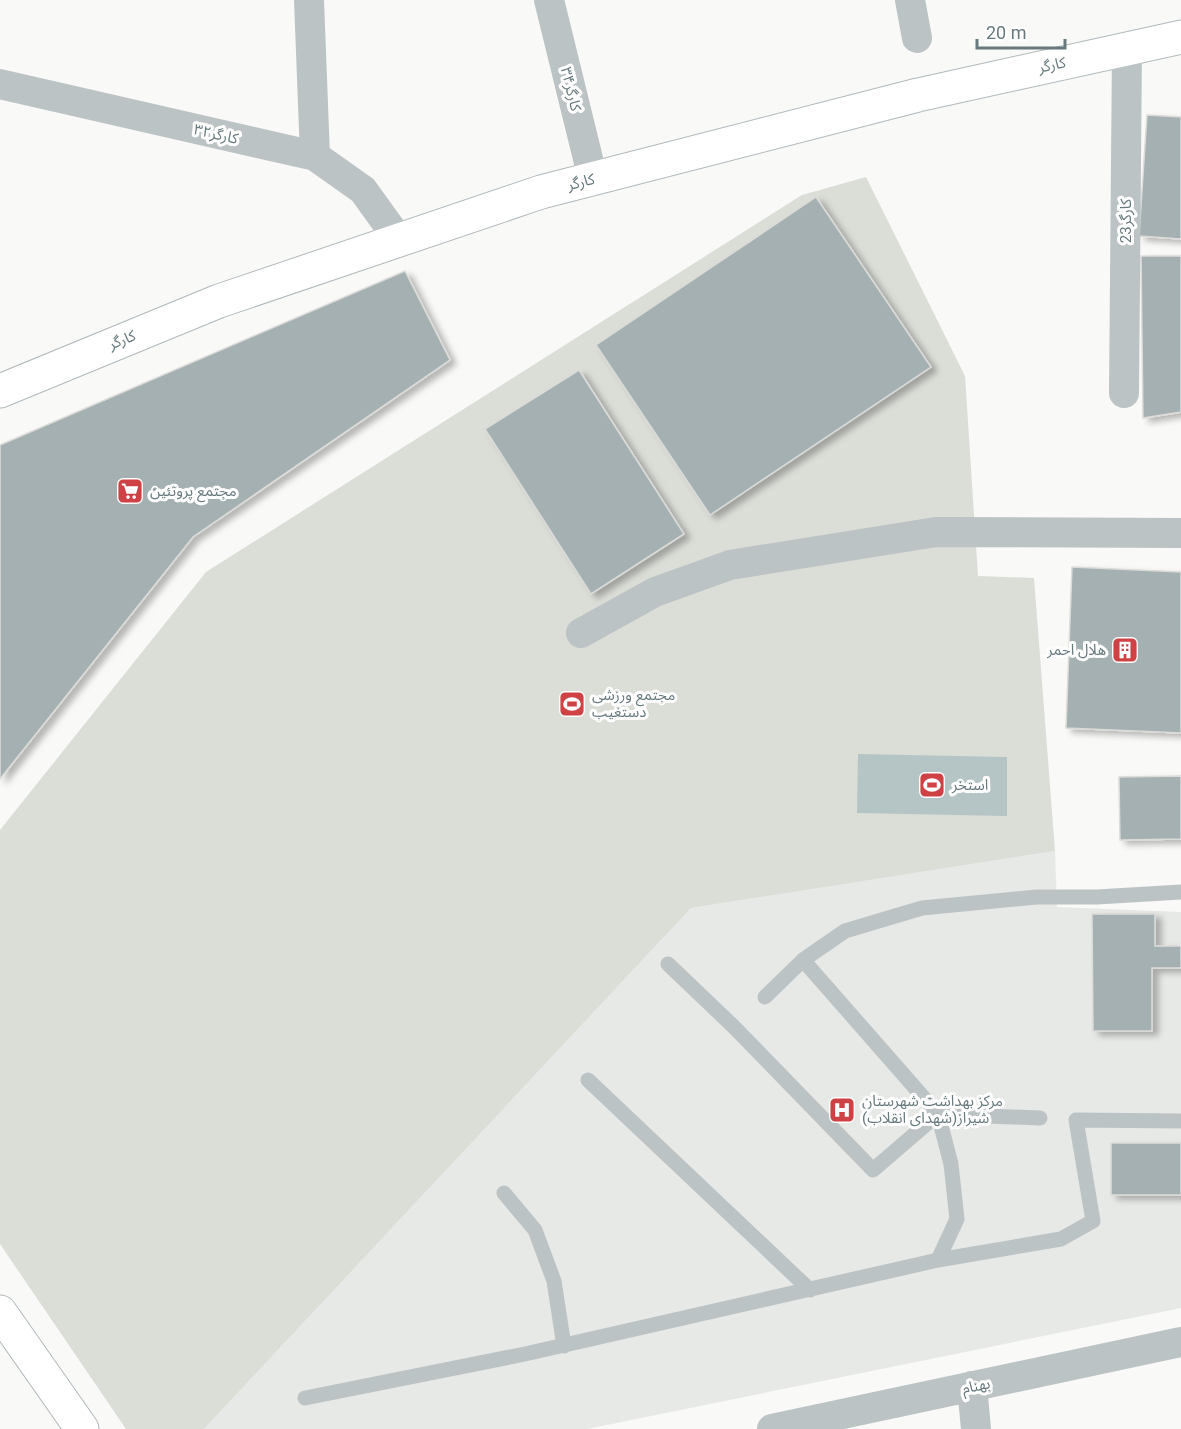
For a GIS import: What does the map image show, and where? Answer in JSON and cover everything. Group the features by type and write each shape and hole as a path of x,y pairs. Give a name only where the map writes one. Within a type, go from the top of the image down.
{"street":[{"path":"309,0 315,156"},
{"name":"کارگر۳۴","path":"549,0 592,179"},
{"path":"910,0 917,38"},
{"name":"کارگر","path":"0,391 219,301 541,192 918,95 1181,37"},
{"name":"23کارگر","path":"1124,393 1127,48"},
{"name":"کارگر۳۲","path":"0,84 315,156 363,190 399,240"},
{"path":"581,633 655,592 730,565 936,532 1181,533"},
{"path":"0,1312 82,1429"},
{"name":"بهنام","path":"772,1429 1181,1342"},
{"path":"972,1386 976,1429"}],"lane":[{"path":"765,997 803,960 845,931 922,908 1036,897 1097,897 1181,892"},
{"path":"803,960 938,1114 951,1164 957,1219 938,1260"},
{"path":"668,964 734,1027 873,1170 938,1114 1040,1118"},
{"path":"588,1080 810,1290"},
{"path":"306,1398 564,1346 938,1260 1061,1239 1093,1221 1076,1120 1181,1122"},
{"path":"504,1193 535,1230 554,1281 564,1346"}],"shaded area":[{"name":"مجتمع ورزشی دستغیب","path":"866,177 965,376 978,576 1034,578 1055,851 691,908 204,1429 126,1429 0,1244 0,830 206,572 802,195"},
{"name":"استخر","path":"858,754 1007,757 1007,816 857,813"},
{"name":"مرکز بهداشت شهرستان شیراز(شهدای انقلاب)","path":"1055,851 1057,907 1181,912 1181,1308 587,1429 204,1429 691,908"}],"building":[{"path":"1147,115 1181,117 1181,239 1139,236"},
{"path":"816,197 931,367 710,515 596,345"},
{"path":"1141,256 1181,256 1181,412 1143,418"},
{"name":"مجتمع پروتئین","path":"405,271 450,360 193,537 0,779 0,445"},
{"path":"579,370 684,534 591,594 485,429"},
{"name":"هلال احمر","path":"1072,567 1181,572 1181,733 1066,728"},
{"path":"1181,776 1181,839 1120,840 1119,777"},
{"path":"1092,914 1155,914 1155,946 1181,946 1181,968 1152,968 1152,1031 1093,1031"},
{"path":"1111,1143 1181,1143 1181,1195 1111,1195"}],"place":[{"name":"مجتمع پروتئین","path":"130,491"},
{"name":"هلال احمر","path":"1125,650"},
{"name":"مجتمع ورزشی دستغیب","path":"572,704"},
{"name":"استخر","path":"932,785"},
{"name":"مرکز بهداشت شهرستان شیراز(شهدای انقلاب)","path":"842,1110"}]}
